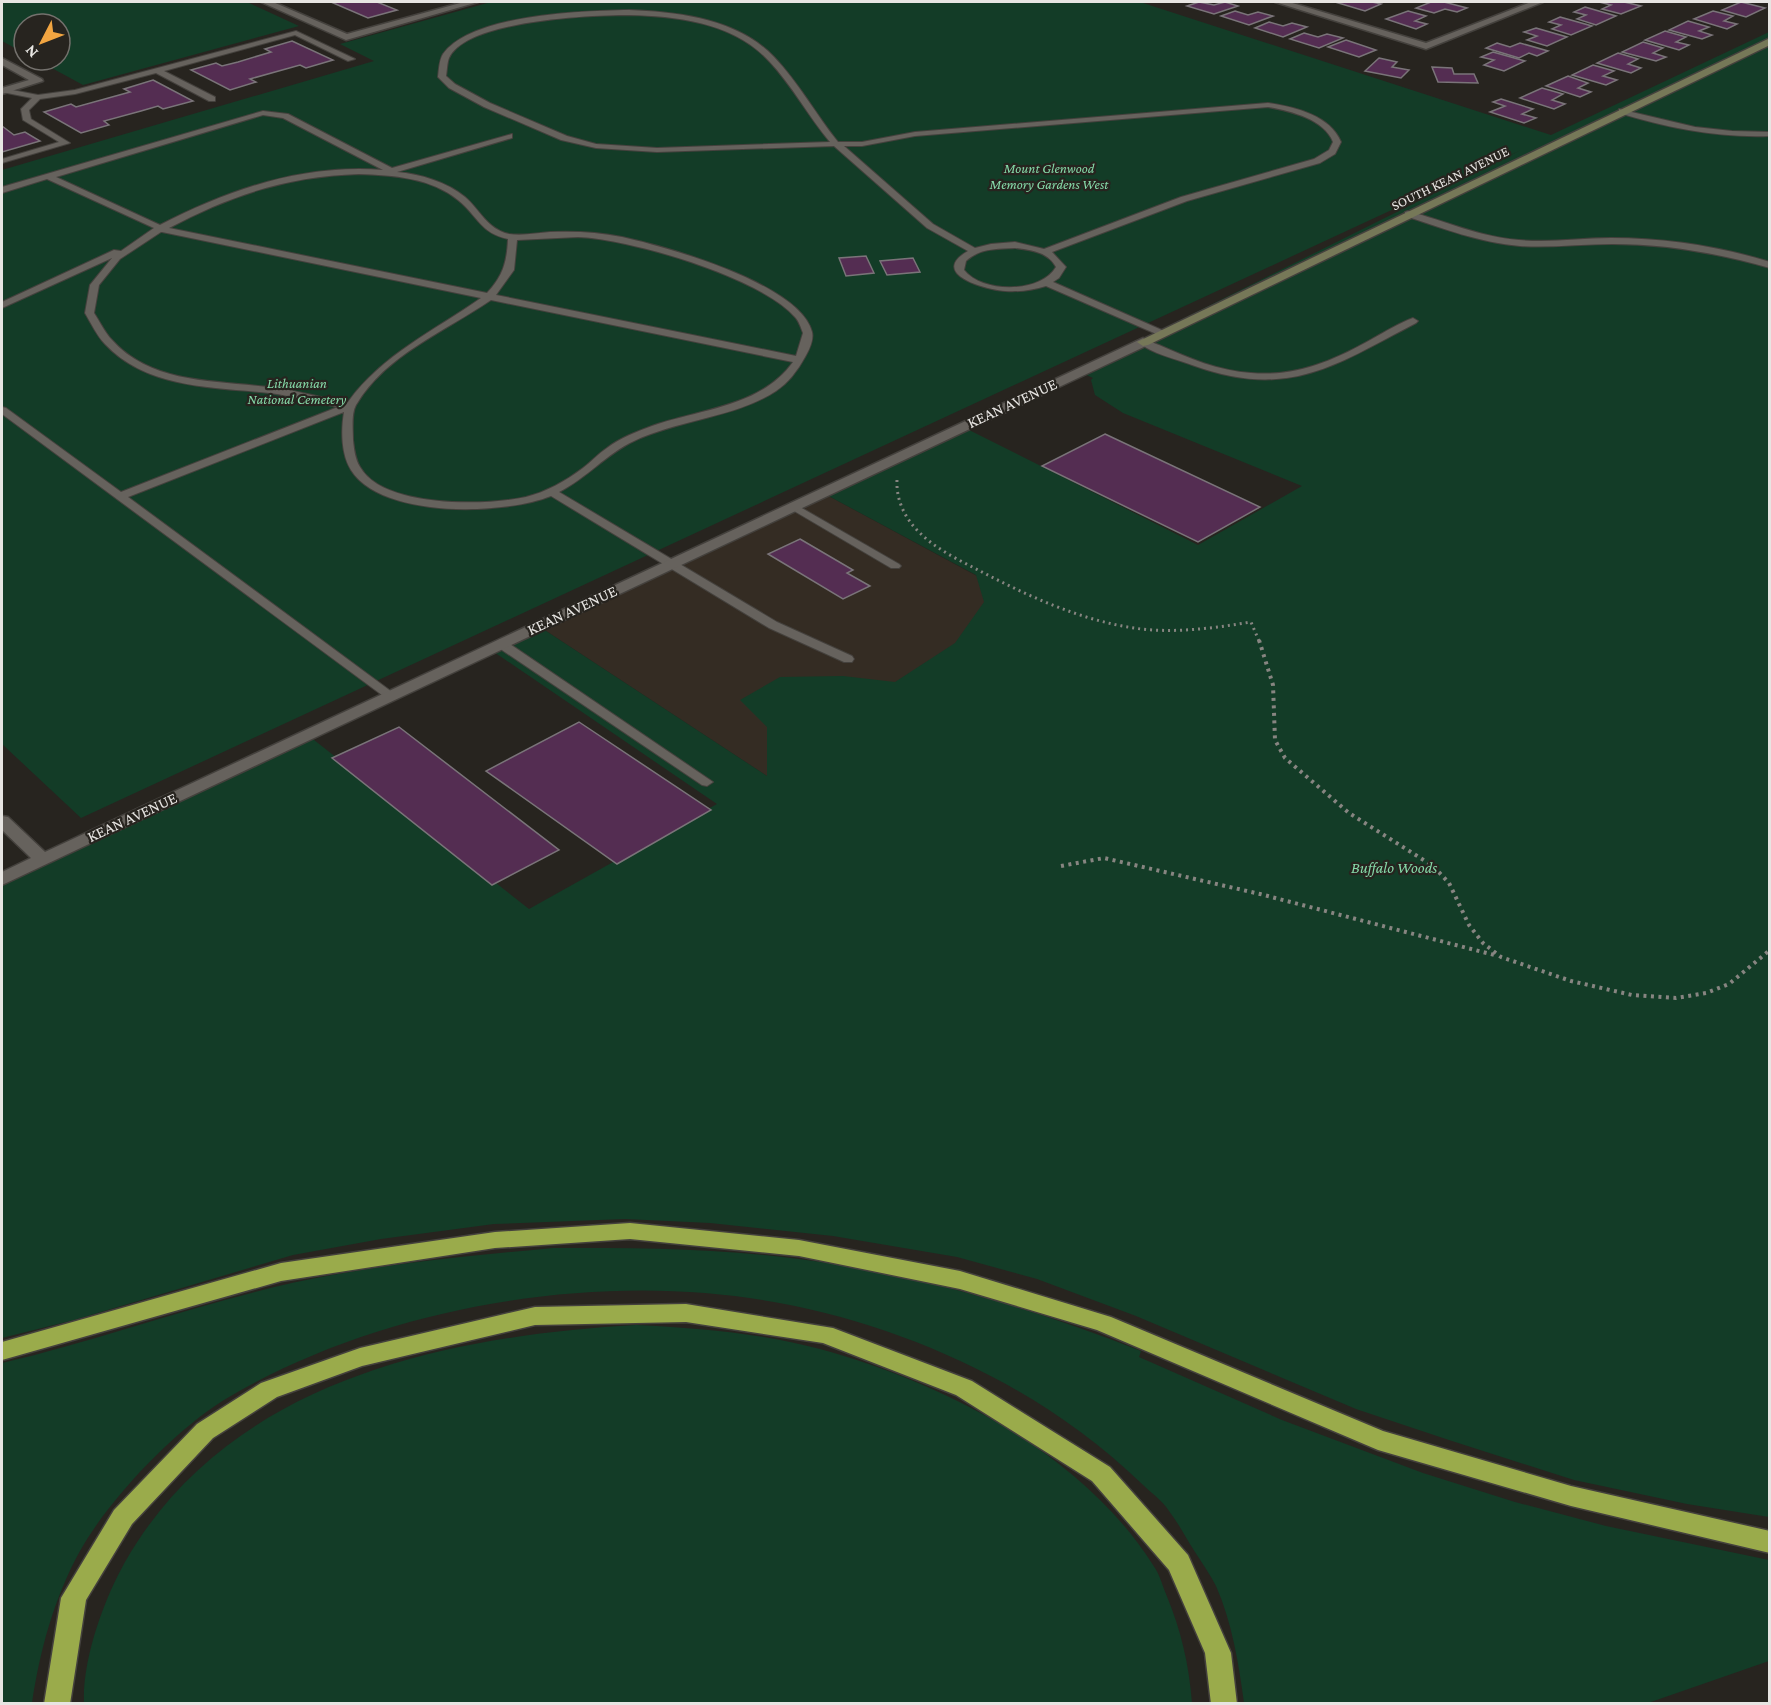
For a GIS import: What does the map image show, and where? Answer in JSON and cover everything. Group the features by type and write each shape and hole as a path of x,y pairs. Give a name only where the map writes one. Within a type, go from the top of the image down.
{"highway":[{"path":"2,1351 281,1272 495,1240 630,1232 799,1248 960,1280 1103,1323 1378,1440 1570,1496 1770,1542"},
{"path":"57,1704 74,1598 123,1517 205,1431 269,1390 360,1357 535,1316 686,1314 825,1334 964,1388 1101,1474 1179,1563 1218,1653 1224,1704"}],"street":[{"path":"266,2 346,37 473,2"},
{"path":"1280,2 1426,46 1538,2"},
{"name":"SOUTH KEAN AVENUE","path":"1143,342 1770,40"},
{"path":"2,61 38,81 3,91"},
{"name":"KEAN AVENUE","path":"2,879 1143,342"},
{"path":"2,821 42,859"}],"lane":[{"path":"974,251 930,226 837,145 824,132 762,48 724,28 669,15 614,12 558,16 513,23 479,33 448,51 440,68 442,77 452,86 487,105 564,138 596,146 657,150 837,145 862,144 915,134 1268,105 1290,108 1311,117 1332,131 1336,138 1337,145 1334,151 1317,161 1184,199 1044,252"},
{"path":"3,91 38,97 75,92 296,33 351,59"},
{"path":"158,70 212,99"},
{"path":"2,161 66,142 27,120 25,110 38,97"},
{"path":"1622,111 1698,131 1736,135 1770,134"},
{"path":"2,190 246,117 271,113 285,116 394,173 509,136"},
{"path":"2,305 133,245 224,197 277,180 351,171 394,173 426,181 458,195 482,223 504,235 513,237 582,234 626,240 674,253 734,276 786,302 806,321 808,338 798,360 778,386 749,400 632,438 616,446 589,469 552,492 527,501 461,506 415,500 385,492 358,473 351,458 348,443 351,405"},
{"path":"47,176 162,229 798,360"},
{"path":"1408,214 1457,230 1508,241 1538,244 1609,241 1663,243 1734,254 1770,265"},
{"path":"119,497 351,405 371,379 392,360 490,296 512,266 513,237"},
{"path":"133,245 115,258 100,276 92,292 89,311 93,327 109,344 134,361 168,378 214,387 274,391 327,403 351,405"},
{"path":"1016,245 1044,252 1059,261 1061,267 1060,273 1048,283 1004,289 973,281 959,268 965,256 974,251 998,246 1016,245"},
{"path":"1048,283 1161,333"},
{"path":"1143,342 1213,370 1272,377 1308,372 1325,366 1413,321"},
{"path":"2,410 390,695"},
{"path":"552,492 773,625 848,659"},
{"path":"793,506 895,566"},
{"path":"500,644 706,782"}],"path":[{"path":"911,450 896,482 901,508 914,528 946,553 1023,594 1087,618 1131,628 1213,629 1251,622 1273,685 1275,740 1286,758 1349,813 1434,866 1449,883 1469,925 1483,944 1501,957"},
{"path":"1061,866 1104,858 1260,894 1501,957 1571,981 1632,995 1676,998 1706,993 1729,984 1770,950"}],"shaded area":[{"path":"823,493 1053,617 767,776 540,627"}],"green space":[{"path":"2,2 247,2 299,26 83,85 59,72 72,72 72,12 12,12 12,46 2,41"},
{"path":"491,2 1140,2 1551,135 1769,32 1769,1517 1687,1504 1574,1480 1452,1441 1356,1409 1136,1316 1037,1279 957,1257 833,1236 710,1223 625,1219 494,1224 381,1239 293,1255 74,1320 2,1338 2,882 309,736 529,909 717,804 491,650 540,627 767,776 767,727 740,700 780,677 843,676 895,682 955,643 984,602 976,575 823,493 961,426 1198,545 1302,486 1123,413 1095,395 1091,380 1093,378 1078,371 1521,150 81,818 2,744 2,170 374,61 340,44"},
{"path":"553,1248 676,1249 769,1255 843,1265 930,1283 1016,1307 1100,1335 1141,1351 1139,1357 1282,1420 1423,1473 1515,1502 1606,1526 1769,1560 1769,1661 1648,1703 1244,1703 1234,1644 1222,1600 1211,1577 1176,1521 1163,1503 1125,1468 1059,1416 969,1365 897,1335 860,1323 822,1312 745,1297 645,1290 519,1299 457,1310 395,1326 335,1346 278,1371 224,1400 184,1429 164,1448 125,1489 92,1531 71,1569 55,1606 39,1664 32,1703 2,1703 2,1363 290,1283 387,1266"},
{"path":"636,1325 752,1335 797,1343 867,1363 914,1381 961,1403 1006,1428 1049,1456 1088,1489 1123,1525 1155,1568 1180,1634 1189,1675 1192,1703 84,1703 84,1686 96,1630 109,1594 125,1562 169,1500 221,1450 281,1410 347,1380 417,1357 490,1341 563,1331"}],"building":[{"path":"331,2 377,2 397,10 368,18"},
{"path":"1199,2 1214,5 1225,2 1238,6 1214,14 1187,6"},
{"path":"1335,2 1372,2 1381,4 1365,11"},
{"path":"1431,2 1444,2 1467,8 1457,12 1445,9 1434,13 1416,8"},
{"path":"1599,2 1624,2 1641,6 1621,14 1602,9 1611,5"},
{"path":"1741,2 1765,8 1746,17 1722,10"},
{"path":"1585,7 1616,16 1596,25 1577,19 1586,15 1574,12"},
{"path":"1235,11 1248,15 1258,12 1273,16 1249,25 1221,16"},
{"path":"1408,11 1426,16 1415,21 1427,24 1416,29 1386,19"},
{"path":"1713,11 1733,16 1724,21 1737,24 1727,29 1694,19"},
{"path":"1560,17 1592,26 1571,35 1552,29 1561,25 1549,22"},
{"path":"1688,21 1709,27 1699,31 1712,35 1702,39 1669,30"},
{"path":"1269,22 1283,26 1292,23 1307,27 1283,37 1255,28"},
{"path":"1536,28 1567,37 1547,46 1527,40 1537,36 1524,32"},
{"path":"1665,31 1686,37 1676,42 1689,45 1679,50 1645,40"},
{"path":"1304,33 1318,37 1327,34 1343,38 1319,48 1290,39"},
{"path":"1346,40 1376,50 1359,57 1328,47"},
{"path":"292,41 333,60 306,68 300,65 250,79 256,82 230,90 191,70 216,63 222,66 238,62 271,52 265,49"},
{"path":"1643,42 1663,48 1653,53 1666,57 1656,61 1622,52"},
{"path":"1497,43 1510,47 1520,43 1548,51 1537,56 1529,53 1519,58 1486,48"},
{"path":"1493,52 1525,61 1504,71 1484,65 1494,60 1481,57"},
{"path":"1618,53 1638,59 1628,64 1641,68 1631,73 1597,63"},
{"path":"1379,58 1397,62 1392,67 1409,70 1401,78 1365,71"},
{"path":"1593,65 1614,71 1603,76 1617,80 1606,85 1572,75"},
{"path":"1432,67 1452,68 1454,74 1474,74 1478,83 1438,82"},
{"path":"1568,76 1588,83 1578,88 1591,92 1580,97 1546,86"},
{"path":"153,80 193,101 163,109 158,106 104,121 109,125 81,133 44,112 71,104 76,107 130,92 124,89"},
{"path":"1542,88 1563,94 1552,100 1565,104 1554,109 1520,98"},
{"path":"1501,99 1533,109 1522,114 1536,118 1524,123 1490,112 1505,106 1493,102"},
{"path":"2,126 14,135 25,132 40,141 2,152"},
{"path":"866,256 874,273 846,276 839,258"},
{"path":"913,258 920,272 887,275 880,261"},
{"path":"1105,434 1260,507 1198,542 1042,466"},
{"path":"800,539 853,570 847,573 870,586 843,599 768,554"},
{"path":"579,722 711,810 617,864 486,771"},
{"path":"399,727 559,850 492,885 332,758"}],"park label":[{"name":"Mount Glenwood Memory Gardens West","path":"1049,176"},
{"name":"Lithuanian National Cemetery","path":"297,392"},
{"name":"Buffalo Woods","path":"1394,867"}]}
